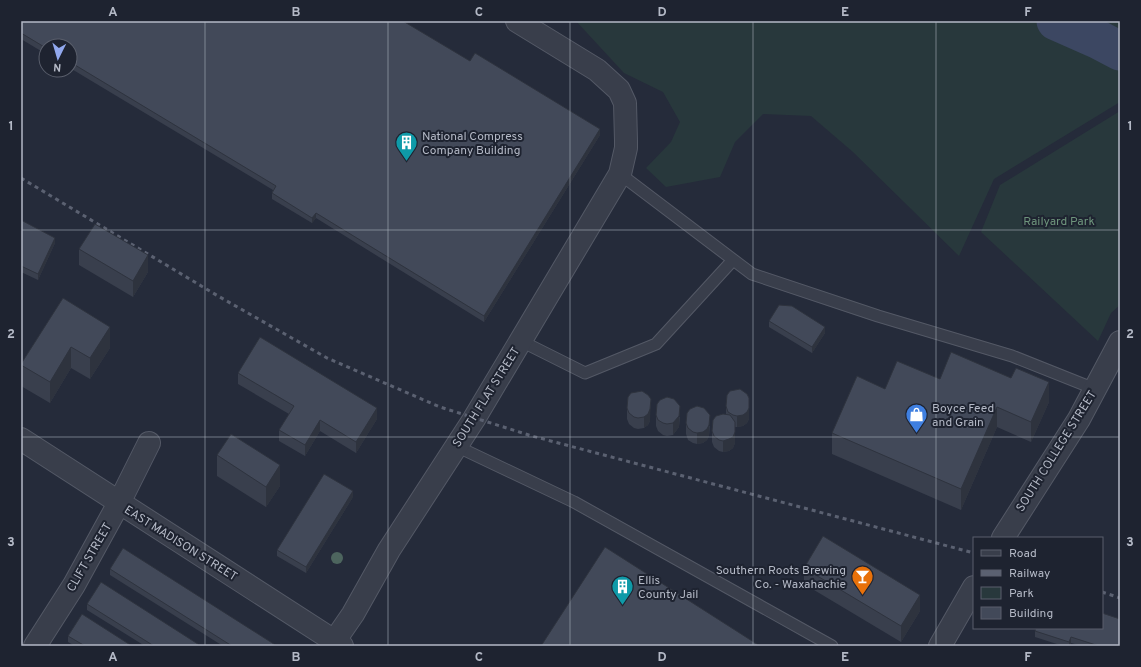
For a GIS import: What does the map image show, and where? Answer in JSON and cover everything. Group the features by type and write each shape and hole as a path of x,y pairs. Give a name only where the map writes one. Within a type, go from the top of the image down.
{"street":[{"name":"SOUTH FLAT STREET","path":"335,644 388,550 456,446 521,341 620,174 626,148 626,141 625,103 619,90 597,70 517,21"},
{"name":"SOUTH COLLEGE STREET","path":"1004,537 1078,419 1120,342"},
{"name":"EAST MADISON STREET","path":"21,439 95,486 119,504 242,581 335,644"},
{"name":"CLIFT STREET","path":"35,646 74,585 119,504 149,443"},
{"path":"940,646 973,589"}],"lane":[{"path":"620,174 752,274 878,316 1012,356 1095,389"},
{"path":"521,341 585,373 656,344 733,260"},
{"path":"456,446 574,502 832,646"}],"green space":[{"path":"576,21 1120,21 1120,102 994,179 959,256 853,152 811,116 763,114 735,142 720,177 666,187 646,168 671,142 680,122 663,92 624,73"},
{"name":"Railyard Park","path":"1120,111 1120,305 1111,313 1098,341 981,232 1000,185"}],"building":[{"name":"National Compress Company Building","path":"21,21 403,21 470,61 475,53 600,129 484,316 316,213 312,218 272,193 276,186 78,67 78,38 38,38 38,43 21,33"},
{"path":"21,220 55,238 38,274 21,266"},
{"path":"95,224 148,255 133,281 79,249"},
{"path":"63,298 110,327 90,358 71,347 50,382 21,364"},
{"path":"779,305 792,306 825,327 812,347 769,321"},
{"path":"260,337 377,408 356,442 320,420 305,445 279,430 294,406 238,373"},
{"name":"Boyce Feed and Grain","path":"951,352 1011,378 1016,368 1049,382 1031,422 997,407 961,489 832,433 857,376 885,389 897,361 940,379"},
{"path":"740,389 747,394 749,398 749,408 743,415 737,416 728,412 726,406 727,395 730,391"},
{"path":"642,391 651,399 650,409 648,414 644,417 638,418 629,413 627,408 628,397 631,393"},
{"path":"667,397 674,399 680,406 679,416 673,423 667,424 658,420 656,415 657,404 660,400"},
{"path":"697,406 704,408 710,415 707,429 703,432 697,433 688,428 686,423 687,413 690,409"},
{"path":"723,414 730,415 735,422 735,432 733,437 723,441 714,436 712,431 713,420 716,416"},
{"path":"231,434 280,465 266,487 217,455"},
{"path":"324,474 353,491 306,567 277,550"},
{"path":"823,536 920,595 901,626 804,568"},
{"name":"Ellis County Jail","path":"605,547 760,646 541,646"},
{"path":"123,548 277,646 232,646 110,569"},
{"path":"101,582 201,646 154,646 87,604"},
{"path":"1103,613 1120,619 1120,646 1099,646 1071,637 1069,642 1035,631 1036,629 1103,629"},
{"path":"82,614 132,646 85,646 68,636"}],"waterway":[{"path":"1056,21 1120,51"}],"railway":[{"path":"21,178 218,296 327,358 440,407 532,436 973,553"},
{"path":"1103,592 1120,598"}],"place":[{"name":"National Compress Company Building","path":"406,162"},
{"name":"Boyce Feed and Grain","path":"917,434"},
{"name":"Southern Roots Brewing Co. - Waxahachie","path":"862,596"},
{"name":"Ellis County Jail","path":"623,606"}]}
